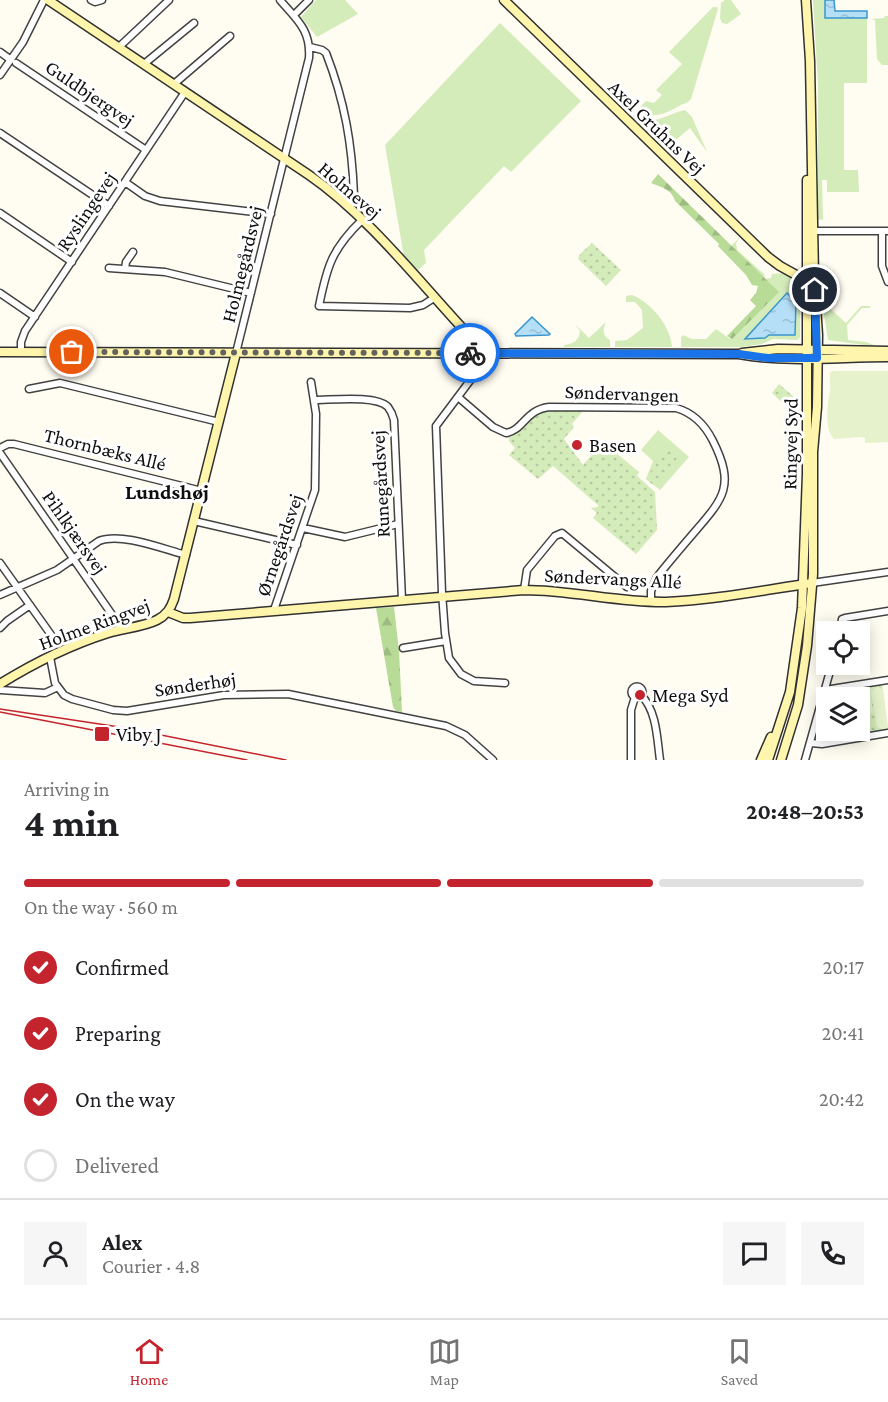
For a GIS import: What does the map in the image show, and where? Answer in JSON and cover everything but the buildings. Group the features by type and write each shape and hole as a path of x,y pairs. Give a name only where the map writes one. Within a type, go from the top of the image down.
{"street":[{"path":"0,75 13,61 44,0"},
{"name":"Holmevej","path":"48,0 314,178 362,220 468,335 472,353"},
{"path":"91,0 95,2 102,0"},
{"path":"118,47 169,0"},
{"path":"280,0 306,31 310,47 326,53 343,104 352,155 354,195 348,207"},
{"path":"294,15 309,0"},
{"name":"Axel Gruhns Vej","path":"504,0 768,257 791,272 806,277"},
{"name":"Ringvej Syd","path":"781,760 798,705 807,646 808,348 806,277 810,231 811,124 806,0"},
{"path":"144,64 194,23"},
{"path":"174,84 230,36"},
{"name":"Holmegårdsvej","path":"168,612 174,599 186,555 310,47"},
{"name":"Guldbjergvej","path":"0,52 146,150"},
{"name":"Ryslingevej","path":"21,352 22,337 185,92"},
{"path":"0,133 109,206"},
{"path":"125,182 145,196 160,201 271,214"},
{"path":"0,213 72,261"},
{"path":"362,220 334,253 327,270 319,306 410,308 423,305 434,298"},
{"path":"810,231 885,231 882,266 888,282"},
{"name":"Ringvej Syd","path":"768,760 790,692 808,584 818,348 810,231"},
{"path":"125,269 126,262 133,252"},
{"path":"109,268 165,272 251,293"},
{"path":"806,277 810,276 816,308"},
{"path":"0,293 35,317"},
{"path":"739,354 766,349 808,348 888,351"},
{"path":"0,352 739,354 768,358 888,357"},
{"path":"472,353 474,369 472,378 436,426 442,597 446,641 450,662 461,674 474,681 505,683"},
{"name":"Ørnegårdsvej","path":"274,610 315,490 315,400 311,382"},
{"path":"29,389 60,383 219,423"},
{"name":"Søndervangen","path":"458,397 493,427 506,433 517,429 534,412 549,407 676,408 686,410 699,420 712,439 723,465 725,477 723,494 714,510 657,577 651,591 651,602"},
{"name":"Runegårdsvej","path":"315,400 374,400 388,407 394,420 402,600"},
{"name":"Thornbæks Allé","path":"0,447 14,444 202,491"},
{"name":"Pihlkjærsvej","path":"0,453 122,629"},
{"path":"194,521 297,545"},
{"path":"303,528 345,537 399,524"},
{"path":"524,590 527,570 555,536 562,533 627,587"},
{"path":"0,595 45,577 99,541 113,537 186,555"},
{"path":"0,562 54,639"},
{"name":"Søndervangs Allé","path":"168,612 183,618 190,618 524,590 560,591 651,602 694,599 888,572"},
{"path":"0,628 30,605"},
{"path":"842,621 845,618 888,611"},
{"name":"Holme Ringvej","path":"2,688 50,657 89,640 154,621 168,612"},
{"path":"403,648 446,641"},
{"path":"2,688 45,693 58,687 50,657"},
{"path":"844,687 888,680"},
{"name":"Sønderhøj","path":"58,687 64,695 72,699 120,711 224,695 265,693 303,697 453,728 470,739 493,760"},
{"path":"761,760 790,692"},
{"path":"631,760 631,707 638,696 648,703 652,713 660,760"},
{"path":"806,760 816,724"},
{"path":"811,743 822,744 888,733"}],"green space":[{"path":"316,0 345,0 358,14 317,37 301,17"},
{"path":"731,0 741,14 727,24 722,23 720,18 721,3"},
{"path":"813,0 825,0 825,18 867,18 867,83 844,83 844,170 858,170 859,192 827,192 827,180 822,180 823,220 818,219 818,84"},
{"path":"713,7 718,9 691,99 687,103 658,115 647,115 637,110 646,101 654,103 662,95 656,90 682,64 669,52"},
{"path":"888,16 888,65 882,65 877,59 875,20 871,19"},
{"path":"500,23 581,101 511,172 504,166 424,250 426,263 417,271 404,257 385,145"},
{"path":"685,110 692,117 707,152 690,128 665,149 633,117 634,115 655,120"},
{"path":"658,174 779,292 732,339 727,336 756,306 750,300 758,286 752,285 746,275 718,246 719,244 675,201 671,194 651,183"},
{"path":"740,237 736,243 737,250 764,274 765,279 771,278 772,274 783,273 800,281 800,338 797,340 773,339 762,344 741,347 681,347 683,335 692,339 706,339 716,329 730,339 778,292 731,246","holes":["787,294 795,335 769,335 765,338 746,339"]},
{"path":"592,243 621,270 606,286 578,259"},
{"path":"632,295 646,303 659,316 668,331 672,347 615,347 615,341 627,340 643,328 642,310 635,302 626,302 626,296"},
{"path":"822,301 846,323 861,306 870,306 870,308 862,308 847,325 848,340 866,342 879,347 828,340"},
{"path":"606,322 604,332 610,340 610,347 564,347 577,340 580,331 575,324 589,338"},
{"path":"833,371 888,371 888,442 865,443 865,438 861,437 834,439 829,429 827,416 830,373"},
{"path":"779,384 794,397 787,407 772,393"},
{"path":"544,411 583,411 572,424 574,427 564,439 583,465 603,442 639,472 637,476 655,492 657,530 636,554 593,518 597,513 591,508 598,507 598,505 553,466 538,479 509,455 515,448 509,441 509,436 518,431 529,419"},
{"path":"658,430 689,457 660,490 646,479 653,461 641,450"},
{"path":"667,446 679,456 660,482 652,484 646,479"},
{"path":"394,607 402,712 396,711 393,707 376,608"},
{"path":"882,684 888,730 870,733 870,687 865,687"},
{"path":"878,686 883,690 888,728 883,730 877,727 871,692"},
{"path":"870,695 873,713 870,714"}],"water":[{"path":"825,0 834,0 835,11 867,11 867,18 825,18"},
{"path":"787,293 796,302 795,335 769,335 765,338 745,339"},
{"path":"532,317 550,334 516,336 515,334"}],"tram line":[{"path":"0,709 126,728 286,760"}],"railway":[{"path":"0,712 247,760"}],"way so far":[{"path":"72,352 470,353"}],"place":[{"name":"Basen","path":"577,445"},
{"name":"Mega Syd","path":"640,695"},
{"name":"Viby J","path":"102,734"}],"district":[{"name":"Lundshøj","path":"167,492"}],"route":[{"path":"470,353 739,354 768,358 817,358 815,290"}]}
